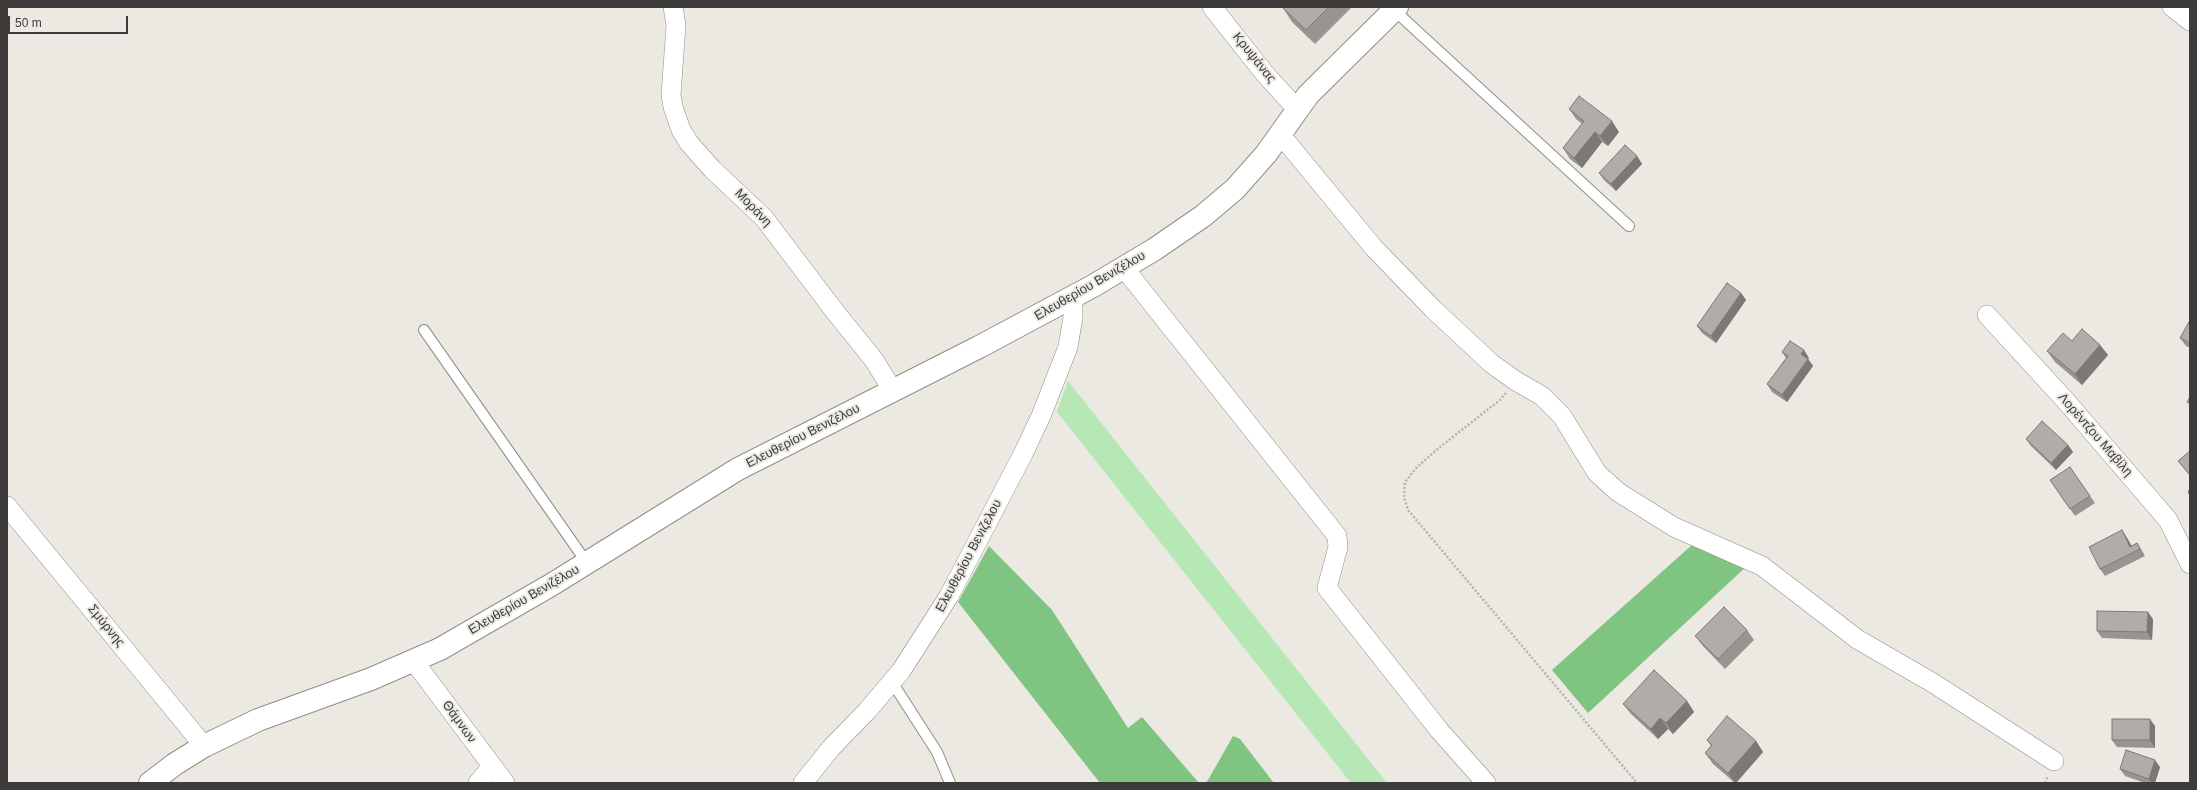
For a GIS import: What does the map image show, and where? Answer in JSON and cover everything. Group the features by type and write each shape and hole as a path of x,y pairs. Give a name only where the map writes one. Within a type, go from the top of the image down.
{"main road":[{"name":"Ελευθερίου Βενιζέλου","path":"150,783 175,764 204,746 258,720 371,679 454,641 587,563 738,469 894,391 1124,268 1180,233 1222,201 1258,165 1297,109 1321,80 1395,8"}],"street":[{"name":"Μοράνη","path":"673,7 676,26 671,95 673,107 681,130 689,143 712,169 764,218 836,313 874,360 894,391"},
{"name":"Κρυψάνας","path":"1212,7 1265,74 1297,109"},
{"path":"2172,7 2190,21"},
{"path":"1280,134 1374,248 1461,336 1492,364 1516,381 1542,396 1562,416 1597,473 1618,492 1674,527 1762,566 1857,639 1933,683 2054,761"},
{"path":"1124,268 1337,536 1338,547 1327,588 1440,730 1486,783"},
{"name":"Ελευθερίου Βενιζελου","path":"803,783 831,748 851,730 892,682 917,649 949,596 1023,454 1068,347 1073,317 1073,296"},
{"name":"Λορέντζου Μαβίλη","path":"1987,315 2066,400 2168,520 2190,564"},
{"name":"Σμύρνης","path":"7,506 204,746"},
{"name":"Θάμνων","path":"414,660 505,783"},
{"path":"478,783 492,766"}],"lane":[{"path":"1395,8 1629,226"},
{"path":"424,330 587,563"},
{"path":"892,682 937,752 950,783"}],"path":[{"path":"1516,381 1500,400 1440,446 1417,467 1405,482 1404,497 1408,510 1637,783"}],"green space":[{"path":"1068,381 1387,783 1351,783 1057,412"},
{"path":"1693,544 1747,566 1588,713 1552,670"},
{"path":"989,546 1052,610 1128,728 1142,717 1199,783 1100,783 958,602"},
{"path":"1233,736 1240,739 1274,783 1205,783"}],"building":[{"path":"1283,7 1329,7 1306,30"},
{"path":"1579,96 1612,121 1600,136 1595,132 1574,158 1563,148 1584,121 1569,109"},
{"path":"1625,145 1637,156 1611,184 1599,173"},
{"path":"1727,283 1741,293 1711,336 1697,326"},
{"path":"2190,320 2190,343 2180,338"},
{"path":"2082,329 2100,345 2075,374 2047,351 2063,333 2072,341"},
{"path":"1790,341 1804,350 1801,354 1808,359 1782,395 1767,384 1788,356 1782,352"},
{"path":"2190,397 2190,404 2187,402"},
{"path":"2042,421 2068,445 2051,463 2026,439"},
{"path":"2190,451 2190,475 2178,461"},
{"path":"2070,467 2090,496 2070,509 2050,480"},
{"path":"2122,530 2130,547 2137,543 2140,549 2100,569 2089,547"},
{"path":"1724,607 1747,630 1718,659 1695,636"},
{"path":"2097,611 2148,612 2147,632 2097,631"},
{"path":"1654,670 1687,701 1666,723 1660,718 1651,729 1623,704"},
{"path":"1727,716 1756,741 1728,773 1705,753 1712,745 1707,740"},
{"path":"2112,719 2150,719 2150,740 2112,740"},
{"path":"2126,750 2155,760 2149,779 2120,769"}]}
